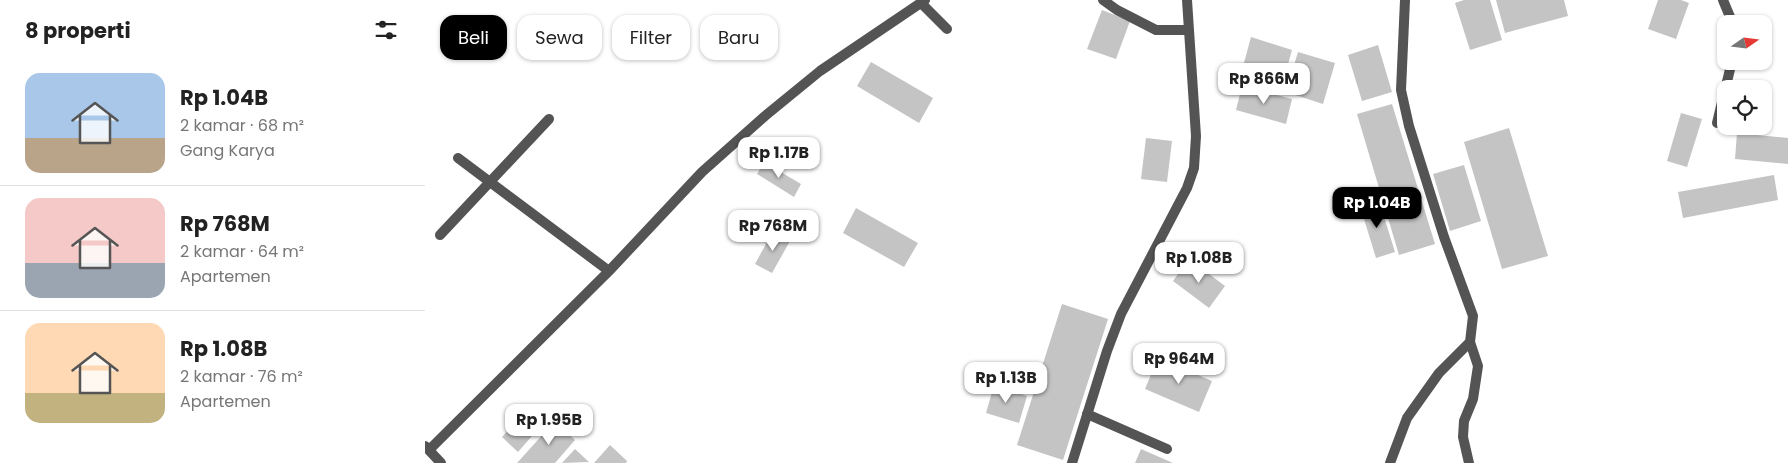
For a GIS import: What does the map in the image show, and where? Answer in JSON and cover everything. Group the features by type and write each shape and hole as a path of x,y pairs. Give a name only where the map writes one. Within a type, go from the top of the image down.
{"street":[{"path":"1103,0 1117,10 1156,30 1188,30"},
{"path":"1072,463 1107,351 1121,314 1187,188 1194,168 1196,136 1187,0"},
{"path":"1405,0 1401,90 1409,126 1441,228 1473,316 1470,342 1478,366 1473,399 1464,421 1463,438 1469,463"},
{"path":"1723,0 1729,15"},
{"path":"441,463 427,448 609,270 702,172 765,116 821,71 923,1 947,29"},
{"path":"440,235 549,119"},
{"path":"458,158 609,270"},
{"path":"1390,463 1407,418 1439,372 1470,342"},
{"path":"1087,414 1167,449"}],"building":[{"path":"1464,0 1490,0 1502,40 1470,50 1455,3"},
{"path":"1496,0 1564,0 1568,16 1505,33"},
{"path":"1658,0 1681,0 1689,3 1676,39 1648,29"},
{"path":"1102,10 1130,21 1116,59 1087,49"},
{"path":"1251,37 1292,50 1283,82 1242,70"},
{"path":"1378,45 1392,92 1362,101 1348,55"},
{"path":"1298,52 1335,63 1323,104 1286,92"},
{"path":"871,62 933,98 919,123 857,86"},
{"path":"1242,86 1292,99 1286,124 1236,110"},
{"path":"1392,104 1435,244 1399,255 1357,114"},
{"path":"1681,113 1702,119 1687,167 1667,161"},
{"path":"1509,128 1548,256 1502,269 1464,142"},
{"path":"1737,135 1788,138 1788,164 1735,159"},
{"path":"1146,138 1172,141 1167,182 1141,179"},
{"path":"764,162 801,184 794,197 757,174"},
{"path":"1464,165 1481,221 1450,231 1433,174"},
{"path":"1774,175 1778,200 1683,218 1678,192"},
{"path":"1379,201 1395,252 1376,258 1360,206"},
{"path":"856,208 918,243 904,267 843,233"},
{"path":"773,231 790,241 772,273 755,264"},
{"path":"1189,259 1225,286 1209,308 1173,281"},
{"path":"1062,304 1108,319 1063,460 1017,445"},
{"path":"1158,358 1212,381 1199,412 1145,389"},
{"path":"994,385 1027,396 1019,423 986,413"},
{"path":"530,407 545,421 518,452 502,437"},
{"path":"555,421 575,440 555,463 517,463"},
{"path":"610,445 627,461 626,463 594,463"},
{"path":"575,449 589,462 562,463"},
{"path":"1141,449 1173,463 1135,463"}]}
